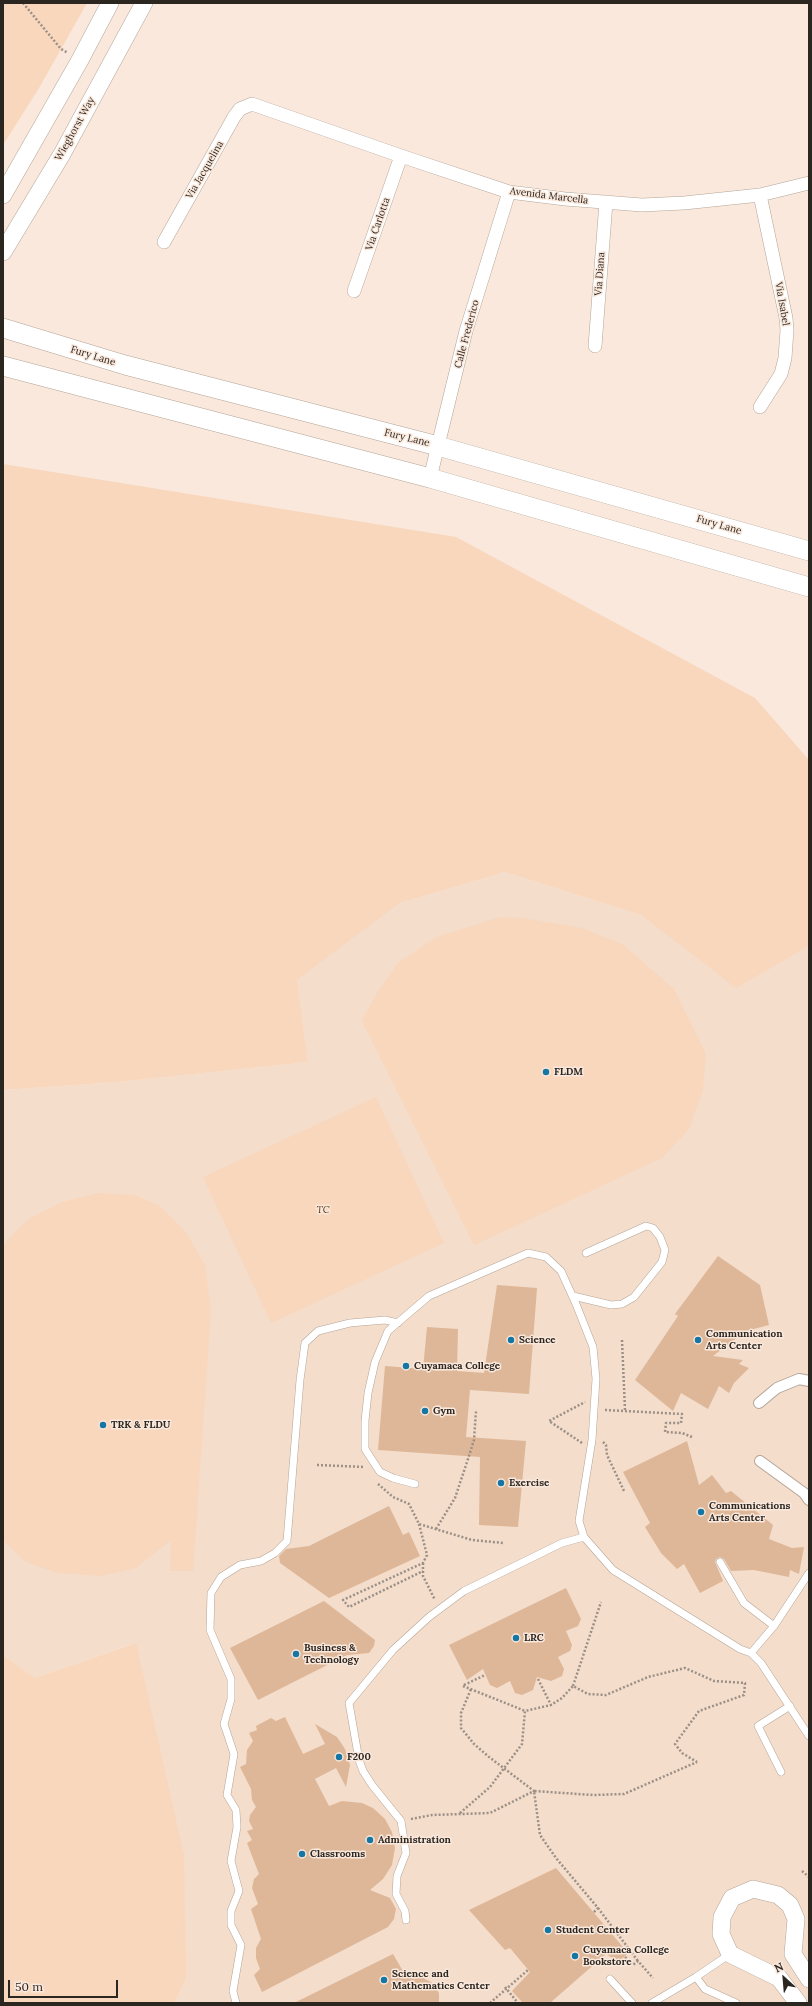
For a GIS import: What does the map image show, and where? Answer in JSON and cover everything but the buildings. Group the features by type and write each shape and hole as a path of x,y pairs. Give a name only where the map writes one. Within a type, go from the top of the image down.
{"main road":[{"name":"Fury Lane","path":"3,328 125,366 438,446 809,551"},
{"path":"3,366 430,478 809,587"}],"street":[{"path":"3,195 80,60 110,3"},
{"name":"Wieghorst Way","path":"3,252 62,154 144,3"},
{"name":"Avenida Marcella","path":"252,104 509,192 565,200 656,205 714,201 760,195 809,184"},
{"name":"Via Jacquelina","path":"164,242 221,143 234,117 240,109 252,104"},
{"name":"Via Carlotta","path":"354,291 401,156"},
{"name":"Calle Frederico","path":"430,478 466,331 509,192"},
{"name":"Via Isabel","path":"760,195 786,318 787,330 785,358 781,374 760,408"},
{"name":"Via Diana","path":"595,346 606,202"},
{"path":"759,1403 776,1388 799,1379 809,1381"},
{"path":"760,1461 804,1493 809,1500"},
{"path":"798,2003 779,1978 730,1954 721,1934 722,1917 732,1898 754,1889 778,1895 790,1904 796,1919 793,1954 809,1979"}],"lane":[{"path":"573,1296 611,1305 622,1304 634,1297 662,1262 665,1250 660,1237 653,1228 646,1226 586,1254"},
{"path":"415,1484 393,1478 380,1472 365,1449 365,1421 368,1393 375,1362 388,1331 429,1296 528,1253 546,1256 561,1271 573,1296 593,1347 596,1379 591,1448 579,1521 584,1536 613,1570 740,1649 751,1653 761,1663 809,1736"},
{"path":"236,2003 233,1991 241,1945 231,1925 231,1911 239,1891 231,1861 238,1827 236,1810 228,1795 234,1754 224,1724 231,1699 231,1679 210,1630 212,1593 221,1577 240,1565 261,1561 275,1553 287,1541 300,1380 305,1343 318,1331 350,1323 385,1320 398,1323"},
{"path":"406,1920 405,1911 396,1894 397,1876 406,1853 401,1821 385,1799 372,1785 363,1771 359,1760 349,1703 393,1650 440,1609 464,1591 562,1543 584,1536"},
{"path":"720,1562 744,1603 774,1626"},
{"path":"751,1653 774,1626 809,1573"},
{"path":"781,1772 758,1726 790,1706"},
{"path":"652,2003 696,1977 730,1954"},
{"path":"696,1977 705,1989 736,2003"},
{"path":"610,1979 632,2003"}],"path":[{"path":"23,3 61,48"},
{"path":"622,1340 625,1410"},
{"path":"591,1448 548,1421 585,1402 595,1394"},
{"path":"594,1410 625,1410 682,1414 681,1423 666,1423 665,1432 682,1433 692,1437"},
{"path":"604,1418 605,1410"},
{"path":"436,1529 455,1498 474,1440 476,1411"},
{"path":"602,1441 606,1445 607,1455 624,1491"},
{"path":"317,1465 364,1467 374,1462"},
{"path":"364,1467 368,1473"},
{"path":"373,1479 394,1497 409,1504 419,1524 427,1555 423,1563 423,1576 440,1609"},
{"path":"419,1524 472,1540 504,1543"},
{"path":"423,1563 343,1600 349,1607 423,1571"},
{"path":"486,1675 463,1686 525,1711 551,1704 562,1698 573,1686 601,1602"},
{"path":"401,1821 432,1815 490,1813 534,1791 593,1795 624,1794 697,1762 682,1753 675,1744 699,1711 744,1695 745,1683 714,1681 685,1668 648,1677 606,1695 588,1694 573,1686"},
{"path":"538,1679 551,1704"},
{"path":"471,1689 461,1713 461,1728 474,1744 504,1770 534,1791 540,1835 556,1858 598,1908 638,1961 653,1978"},
{"path":"460,1813 490,1787 522,1744 525,1711"},
{"path":"802,1871 809,1877"},
{"path":"594,1912 598,1908"},
{"path":"625,1956 633,1964 638,1961"},
{"path":"490,2003 528,1970"},
{"path":"505,1987 518,2003"}],"shaded area":[{"name":"Cuyamaca College","path":"505,872 641,915 736,987 809,946 809,2003 174,2003 186,1979 135,1643 35,1678 3,1655 3,1090 117,1082 308,1062 297,980 400,903"}],"green space":[{"path":"3,3 87,3 39,88 3,145"},
{"path":"3,464 456,537 755,698 809,760 809,946 736,988 641,915 505,872 400,903 297,980 308,1062 117,1082 3,1090"},
{"name":"FLDM","path":"500,917 522,918 582,928 622,944 674,989 706,1054 703,1091 689,1129 662,1158 474,1245 362,1021 377,993 398,963 437,937"},
{"name":"TC","path":"376,1097 444,1243 271,1323 203,1177"},
{"name":"TRK & FLDU","path":"99,1193 135,1195 160,1206 185,1231 205,1265 211,1311 193,1571 170,1571 171,1540 136,1568 101,1576 57,1573 26,1562 3,1540 3,1245 27,1220 62,1202"},
{"path":"136,1643 184,1855 186,1979 174,2003 3,2003 3,1655 35,1678"}],"place":[{"name":"FLDM","path":"546,1072"},
{"name":"Science","path":"511,1340"},
{"name":"Communication Arts Center","path":"698,1340"},
{"name":"Cuyamaca College","path":"406,1366"},
{"name":"Gym","path":"425,1411"},
{"name":"TRK & FLDU","path":"103,1425"},
{"name":"Exercise","path":"501,1483"},
{"name":"Communications Arts Center","path":"701,1512"},
{"name":"LRC","path":"516,1638"},
{"name":"Business & Technology","path":"296,1654"},
{"name":"F200","path":"339,1757"},
{"name":"Administration","path":"370,1840"},
{"name":"Classrooms","path":"302,1854"},
{"name":"Student Center","path":"548,1930"},
{"name":"Cuyamaca College Bookstore","path":"575,1956"},
{"name":"Science and Mathematics Center","path":"384,1980"}]}
